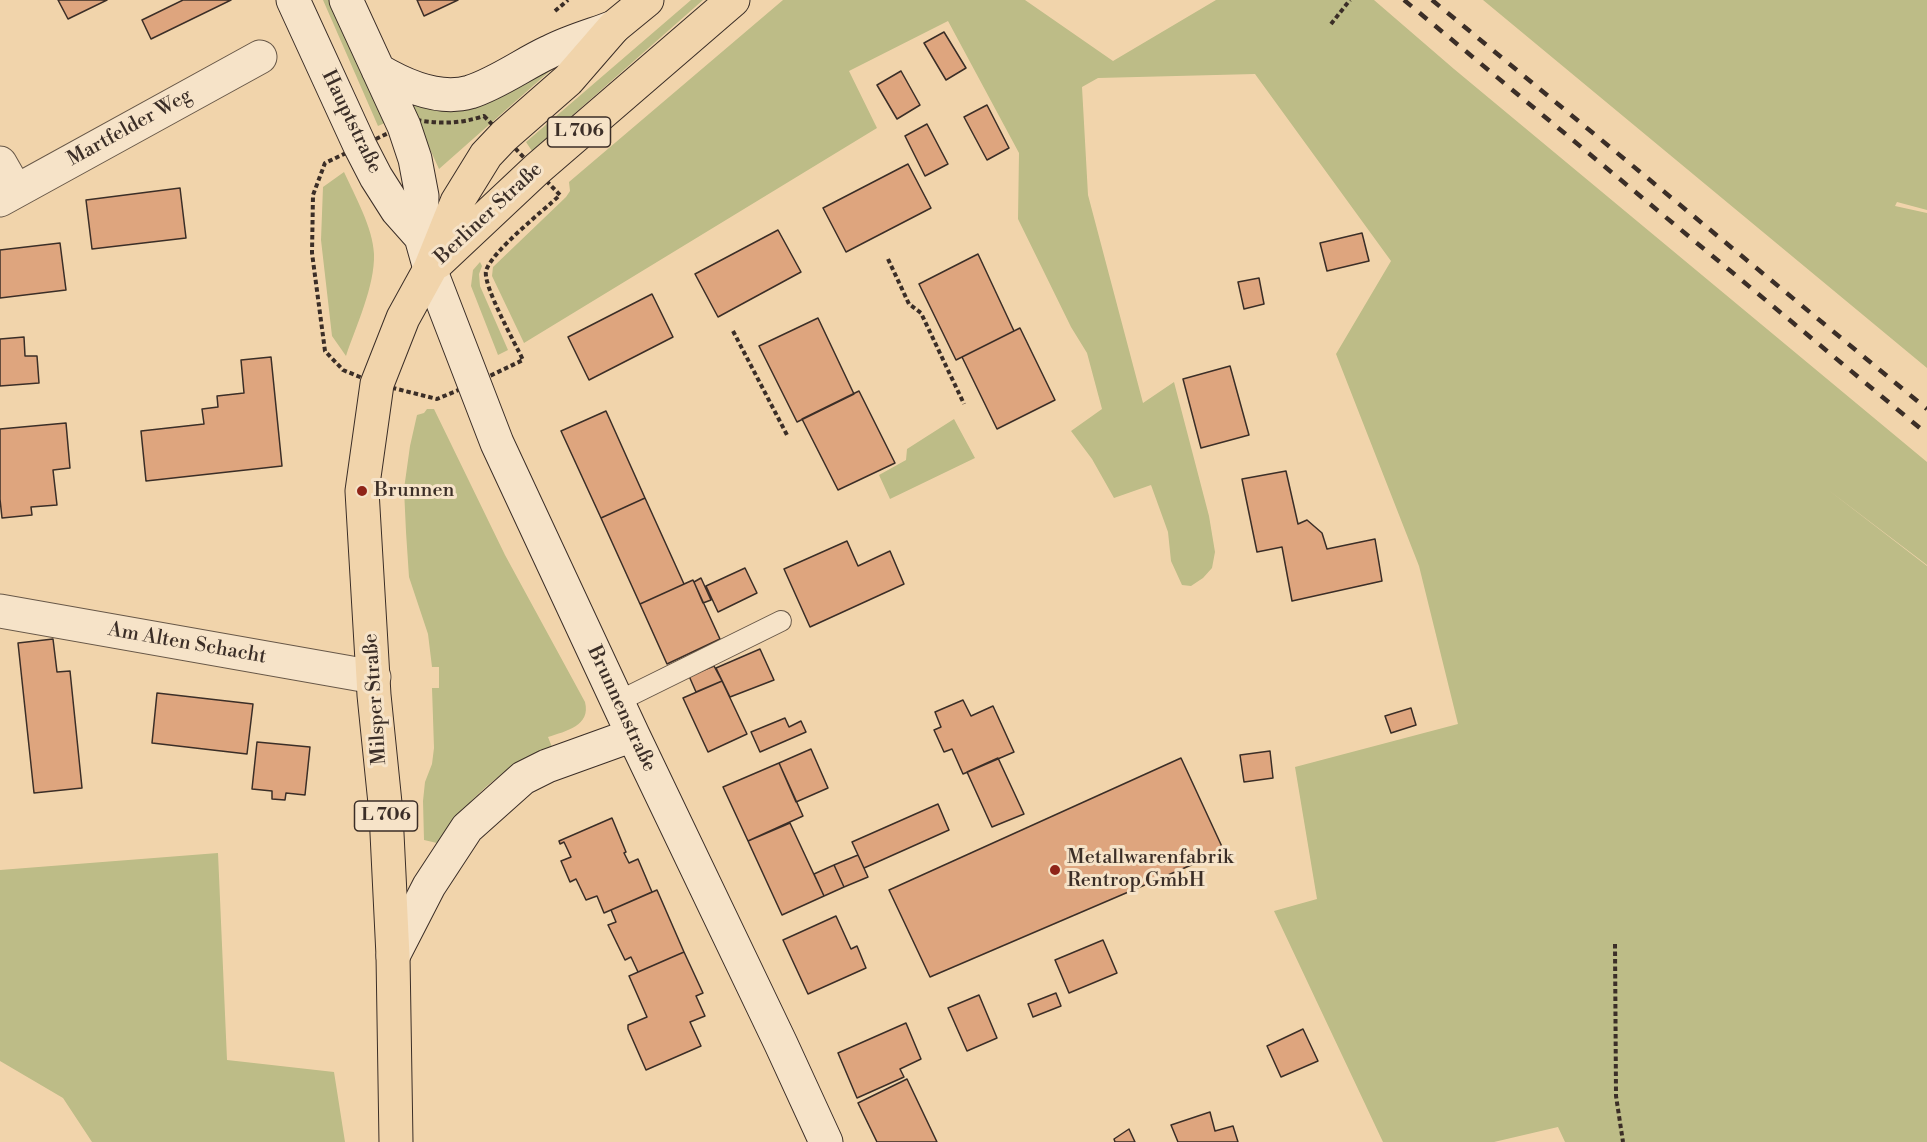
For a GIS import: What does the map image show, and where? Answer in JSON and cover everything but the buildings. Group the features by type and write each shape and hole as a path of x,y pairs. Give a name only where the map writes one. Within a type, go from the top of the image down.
{"main road":[{"name":"Hauptstraße","path":"293,0 376,177 397,210 421,237"},
{"name":"Hauptstraße","path":"346,0 404,126 415,159 422,196 421,237 430,270"},
{"name":"Berliner Straße","path":"430,270 457,202 486,155 504,136 568,80 615,27 647,0"},
{"name":"Berliner Straße","path":"430,270 537,169 733,0"},
{"name":"L 706","path":"378,70 397,81 433,94 470,92 518,70 550,51 615,27"},
{"name":"Martfelder Weg","path":"8,195 260,57"},
{"path":"0,163 8,195"},
{"name":"Milsper Straße","path":"396,1142 393,956 386,813 374,677 362,491 377,384 403,318 430,270"},
{"name":"Brunnenstraße","path":"430,270 497,443 826,1142"},
{"name":"Am Alten Schacht","path":"0,611 374,677"},
{"name":"L 706","path":"393,956 429,886 467,828 523,778 547,766 633,735"}],"lane":[{"path":"617,702 782,621"}],"path":[{"path":"1330,24 1350,0"},
{"path":"888,259 909,304 921,313 964,404"},
{"path":"733,331 787,435"},
{"path":"1615,944 1616,1096 1623,1142"}],"shaded area":[{"path":"323,0 333,0 387,122 378,126"},
{"path":"691,0 703,0 532,151 526,142"},
{"path":"783,0 1025,0 1113,61 1216,0 1374,0 1927,462 1927,565 1827,489 1927,566 1927,1142 1565,1142 1558,1127 1494,1142 1383,1142 1274,911 1317,899 1295,767 1458,724 1419,566 1336,354 1391,261 1255,74 1098,78 1082,87 1088,195 1143,403 1174,382 1209,516 1215,552 1212,568 1191,586 1182,585 1171,561 1168,532 1151,485 1114,498 1092,459 1071,431 1102,409 1087,353 1071,327 1018,219 1019,153 948,21 849,71 877,128 524,343 492,276 493,267 566,197 570,191 569,182"},
{"path":"1483,0 1927,0 1927,210 1897,202 1895,206 1927,213 1927,368"},
{"path":"560,62 439,169 410,105 440,110"},
{"path":"344,172 367,223 374,254 368,292 346,356 332,336 321,240 323,187"},
{"path":"480,262 482,266 479,274 480,286 508,350 498,355 471,286 473,270"},
{"path":"427,409 434,409 505,555 585,702 586,710 581,722 576,726 548,737 552,747 517,764 487,786 461,812 437,843 424,840 423,801 425,782 432,764 434,748 432,688 439,688 439,667 432,667 428,634 409,577 404,489 417,415 424,413"},
{"path":"954,419 975,458 890,499 879,475 906,460 907,449"},
{"path":"218,853 227,1060 334,1072 345,1142 92,1142 63,1098 0,1061 0,870"}],"railway":[{"path":"1404,0 1927,434"},
{"path":"1432,0 1927,409"}],"place":[{"name":"Brunnen","path":"362,491"},
{"name":"Metallwarenfabrik Rentrop GmbH","path":"1055,870"}]}
